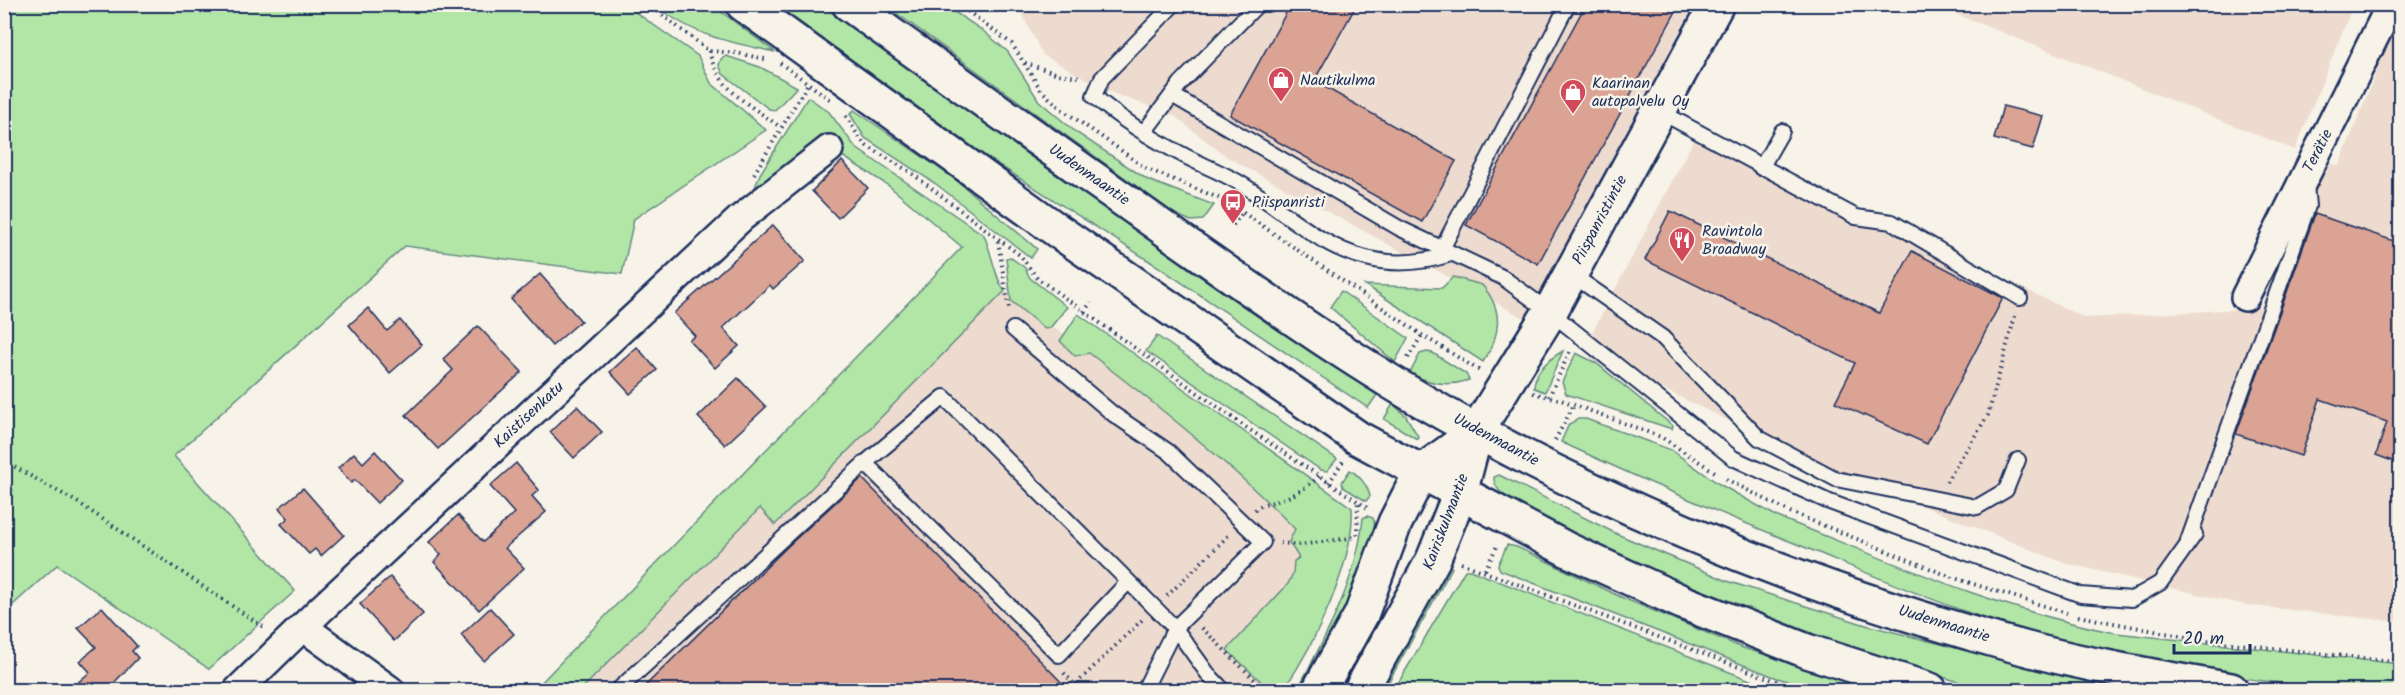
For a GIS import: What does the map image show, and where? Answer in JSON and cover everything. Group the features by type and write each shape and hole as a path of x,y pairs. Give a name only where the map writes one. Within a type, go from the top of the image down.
{"main road":[{"path":"743,4 1058,231 1345,430 1568,550 1682,602 1807,651 1930,690"},
{"name":"Uudenmaantie","path":"849,4 1253,291 1354,359 1476,432 1668,525 1744,558 1850,595 2034,651 2231,690"},
{"name":"Piispanristintie","path":"1476,432 1550,312 1717,4"},
{"name":"Kairiskulmantie","path":"1319,690 1361,615 1395,523 1421,472 1476,432"},
{"name":"Kairiskulmantie","path":"1361,690 1438,548 1460,493 1476,432"}],"street":[{"name":"Terätie","path":"2245,297 2391,4"},
{"name":"Kaistisenkatu","path":"238,690 741,218 830,149"},
{"path":"296,635 390,690"}],"lane":[{"path":"1174,4 1102,78 1094,96 1183,155 1238,182 1341,250 1368,259 1397,263 1424,263 1447,251 1568,4"},
{"path":"1145,131 1172,95 1258,4"},
{"path":"1172,95 1399,228 1502,277 1550,312 1732,458 1827,501 2081,595 2133,598 2160,583 2195,534"},
{"path":"1659,111 1761,168 1856,217 1892,222 2020,298"},
{"path":"1761,168 1782,131"},
{"path":"2186,548 2308,206 2305,177"},
{"path":"1571,274 1663,338 1759,438 1836,479 1935,501 1977,507 2006,490 2018,460"},
{"path":"1013,329 1113,414 1169,452 1263,542 1174,628 1144,690"},
{"path":"618,690 865,463 944,397 1174,628 1208,674 1223,690"},
{"path":"865,463 1059,655 1128,582"}],"path":[{"path":"648,4 710,51 737,53 780,63 831,100"},
{"path":"958,4 975,15"},
{"path":"710,51 714,70 722,84 780,127"},
{"path":"1024,62 1058,74 1102,78"},
{"path":"741,218 757,167 811,78"},
{"path":"854,130 867,146 910,172 1021,256 1037,278 1319,476 1395,523"},
{"path":"1233,225 1242,213"},
{"path":"998,240 1004,287 1013,329"},
{"path":"1935,501 1988,415 2020,298"},
{"path":"1084,312 1091,302"},
{"path":"4,461 78,501 296,635"},
{"path":"4,473 13,466"},
{"path":"1154,608 1262,503 1276,502 1307,488 1319,476"},
{"path":"1263,542 1300,545 1357,537"},
{"path":"1438,548 1459,562 1800,690"},
{"path":"1167,596 1265,690"},
{"path":"1075,685 1143,619"},
{"path":"1058,666 1081,690"}],"shaded area":[{"path":"1017,5 1694,5 1526,319 1227,157 1173,115 1112,93 1043,55"},
{"path":"1934,5 2353,5 2295,150"},
{"path":"2400,12 2400,622 2245,605 2064,563 1809,460 1583,350 1698,132 2085,318 2260,308 2317,159 2339,166"},
{"path":"1005,291 1338,537 1278,678 1268,690 581,690 760,508 776,525"}],"green space":[{"path":"5,4 625,5 698,56 711,83 766,130 634,219 622,274 405,246 174,456 295,591 209,669 57,565 5,612"},
{"path":"654,5 712,5 775,52 725,41 698,31 684,25"},
{"path":"776,5 821,5 1377,395 1368,408 1154,264 988,158"},
{"path":"885,5 944,5 982,30 1008,52 1039,101 1077,133 1148,180 1214,205 1203,220 1191,221 1175,214"},
{"path":"726,56 760,67 797,87 775,110 769,109 723,74 719,65 721,59"},
{"path":"808,97 829,112 856,148 984,235 999,281 1005,291 775,525 760,508 581,690 534,690 962,247 889,186 836,152 749,203 760,174"},
{"path":"854,110 955,179 1037,249 1031,258 936,184 865,138 850,114"},
{"path":"1010,257 1025,268 1030,278 1067,307 1050,328 1045,329 1011,301 1006,258"},
{"path":"1453,277 1482,285 1494,304 1498,323 1494,342 1483,362 1365,285 1442,288"},
{"path":"1341,291 1408,338 1395,362 1330,307"},
{"path":"1078,314 1352,508 1347,553 1340,577 1308,650 1284,689 1267,687 1227,650 1288,584 1293,573 1294,561 1299,558 1289,542 1295,529 1221,459 1143,395 1089,353 1075,356 1060,341"},
{"path":"1157,336 1337,459 1327,471 1321,470 1146,351"},
{"path":"1563,351 1545,392 1534,388 1539,371"},
{"path":"1433,353 1466,374 1469,380 1439,383 1424,380 1410,373 1420,354"},
{"path":"1576,353 1596,363 1673,426 1672,429 1566,394 1562,382"},
{"path":"1393,404 1406,416 1418,436 1417,439 1384,419"},
{"path":"1578,419 1586,419 1671,450 1719,484 1778,517 1986,598 2116,633 2400,664 2400,690 2303,685 2205,672 2108,652 1988,619 1913,592 1750,525 1561,442 1569,424"},
{"path":"1350,470 1367,488 1370,496 1366,501 1343,487 1342,482"},
{"path":"1499,475 1617,534 1730,582 1866,625 2086,681 2133,690 1993,690 1969,685 1852,649 1723,601 1612,552 1509,500 1495,484 1494,477"},
{"path":"1367,516 1373,518 1375,525 1373,552 1310,690 1297,690 1339,607 1354,564 1363,518"},
{"path":"1507,545 1517,547 1623,598 1743,648 1881,690 1822,690 1777,678 1500,570 1498,565"},
{"path":"1444,560 1452,568 1384,690 1368,690"},
{"path":"1465,570 1470,570 1755,682 1783,690 1394,690"}],"building":[{"path":"1291,4 1357,4 1314,81 1456,161 1422,222 1230,115"},
{"name":"Kaarinan autopalvelu Oy","path":"1586,4 1680,4 1538,264 1466,225"},
{"path":"2003,106 2043,116 2033,149 1994,139"},
{"path":"842,161 868,188 838,218 812,191"},
{"path":"1670,211 1879,313 1912,251 2003,298 1927,444 1835,402 1855,363 1645,260"},
{"path":"2315,214 2400,243 2400,464 2376,455 2387,422 2320,399 2301,456 2236,434"},
{"path":"773,225 805,261 773,289 770,285 723,328 739,346 715,368 689,340 695,336 674,313"},
{"path":"540,274 581,321 552,346 511,299"},
{"path":"368,308 387,331 400,320 422,345 390,373 349,325"},
{"path":"478,326 522,372 438,449 406,415 453,370 443,359"},
{"path":"637,347 657,370 630,394 610,372"},
{"path":"738,378 766,407 725,445 698,417"},
{"path":"577,406 602,432 574,458 550,432"},
{"path":"375,451 402,480 377,503 355,480 351,483 338,468 354,453 363,463"},
{"path":"516,463 539,490 532,496 546,512 505,548 524,568 479,610 434,562 441,555 429,542 458,515 483,542 514,513 490,486"},
{"path":"862,478 1069,690 641,690 788,546"},
{"path":"303,488 344,535 321,556 315,549 309,554 281,524 288,518 279,508"},
{"path":"390,577 423,614 394,641 360,604"},
{"path":"102,607 137,646 132,651 138,658 107,690 69,690 90,672 80,661 96,647 78,628"},
{"path":"490,608 514,634 484,661 461,635"}],"place":[{"name":"Nautikulma","path":"1281,103"},
{"name":"Kaarinan autopalvelu Oy","path":"1573,115"},
{"name":"Piispanristi","path":"1233,225"},
{"name":"Ravintola Broadway","path":"1682,263"}]}
